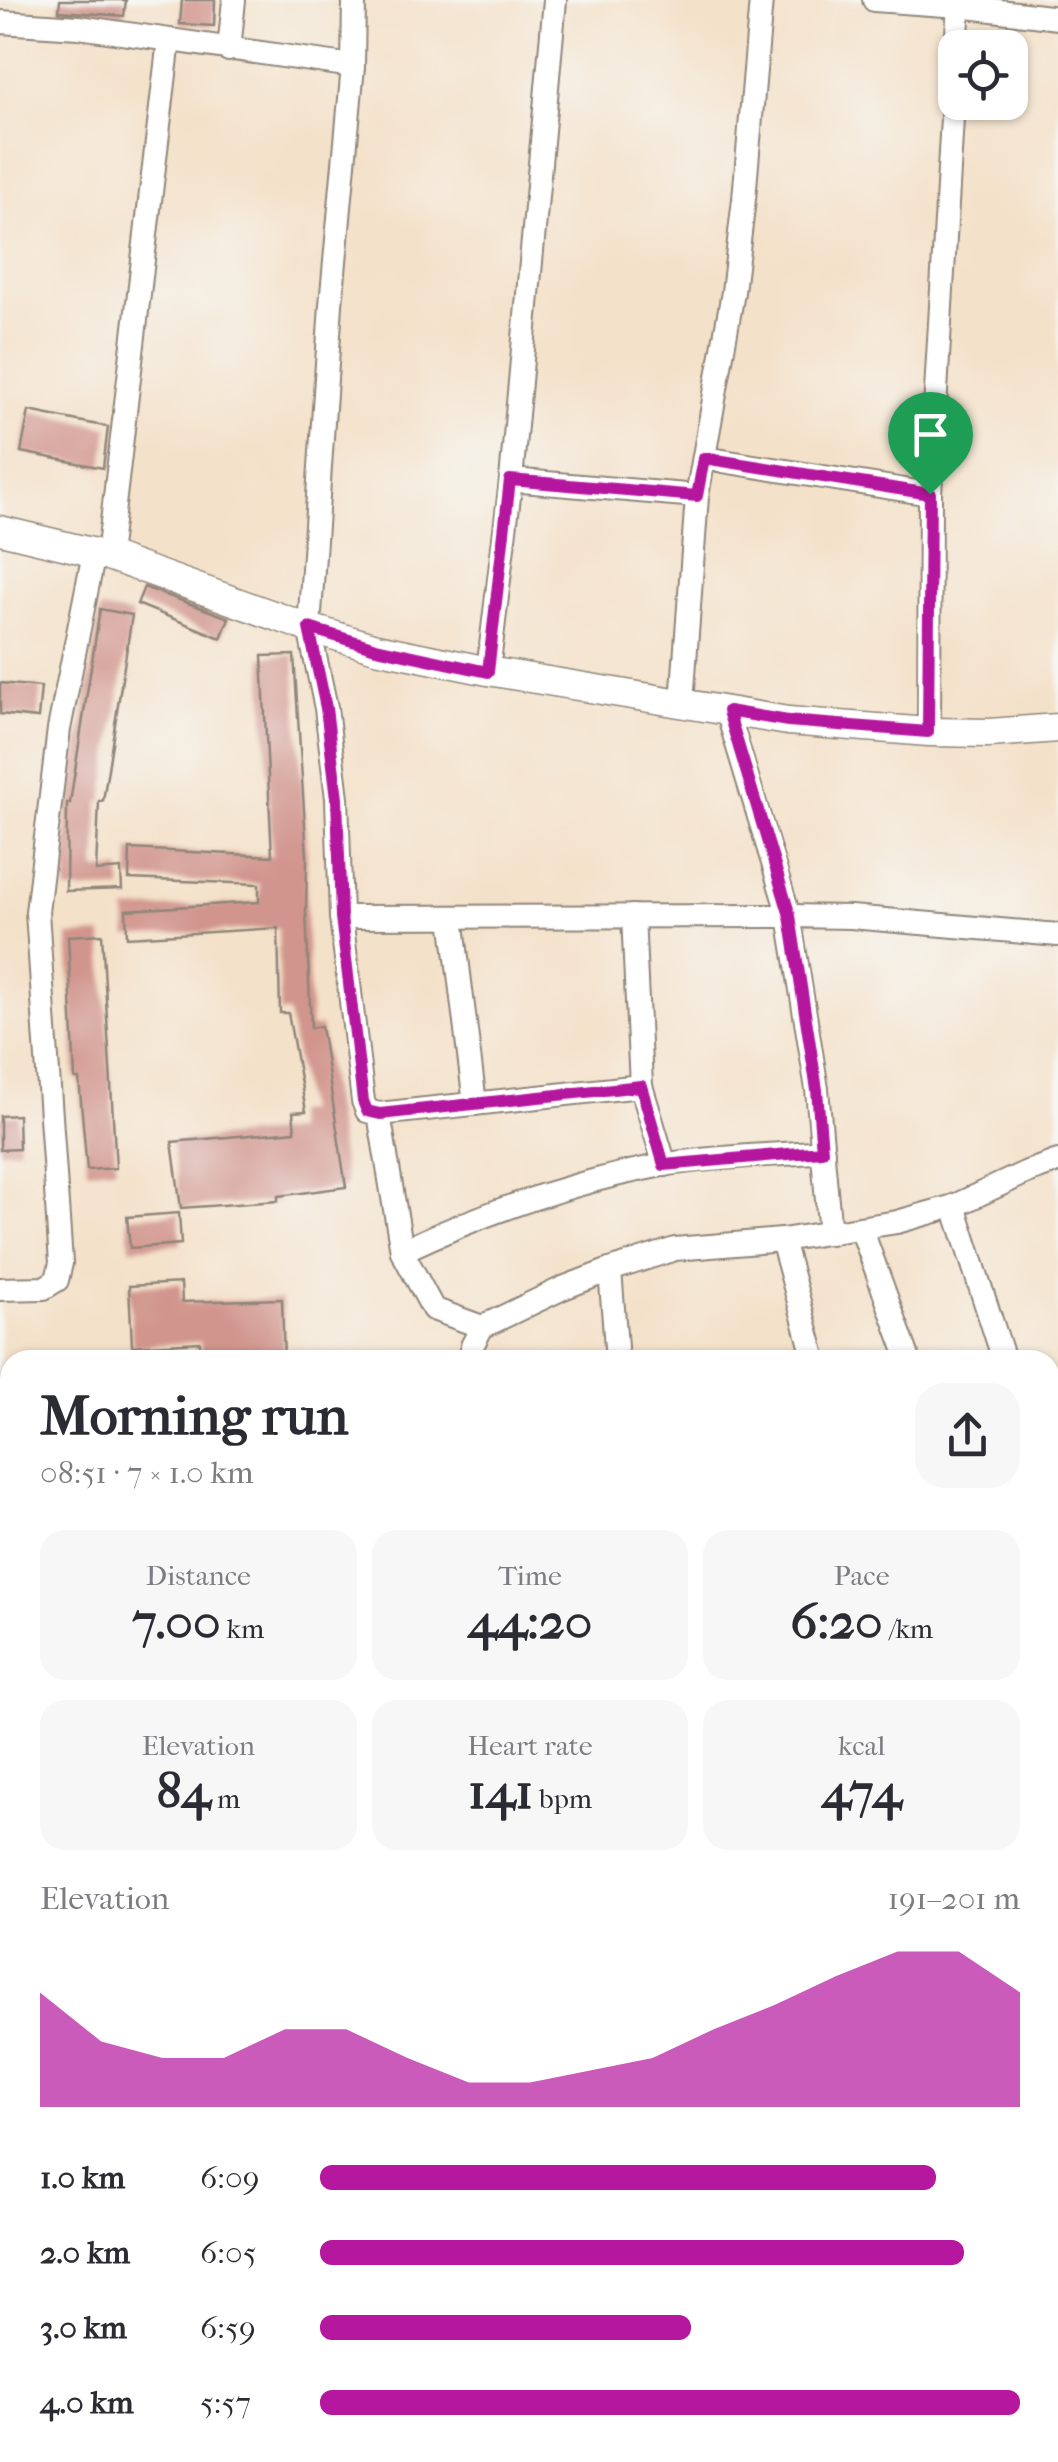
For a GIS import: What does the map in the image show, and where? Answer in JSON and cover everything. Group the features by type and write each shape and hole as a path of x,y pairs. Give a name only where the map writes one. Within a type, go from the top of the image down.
{"street":[{"path":"229,50 234,0"},
{"path":"354,0 353,66 309,628 326,708 337,798 341,917 363,1101 367,1111 380,1114 641,1086"},
{"path":"488,672 555,0"},
{"path":"682,704 697,496 738,254 760,0"},
{"path":"874,0 958,3 1058,18"},
{"path":"957,30 958,3"},
{"path":"0,22 46,12 169,40 353,66"},
{"path":"0,1288 44,1288 57,1280 60,1263 38,912 60,730 101,554 169,40"},
{"path":"928,732 930,494 952,120"},
{"path":"704,458 930,494"},
{"path":"510,480 697,496"},
{"path":"0,530 101,554 376,648 488,672 788,721 928,732 1058,728"},
{"path":"728,711 790,916 817,1090 830,1234"},
{"path":"633,916 641,1086 664,1165"},
{"path":"341,917 851,917 1058,934"},
{"path":"452,917 476,1104"},
{"path":"380,1114 402,1252 433,1309 482,1327"},
{"path":"402,1252 461,1224 550,1193 664,1165 822,1151"},
{"path":"472,1350 482,1327 610,1270 675,1250 830,1234 954,1206 1058,1162"},
{"path":"954,1206 1001,1350"},
{"path":"860,1228 905,1350"},
{"path":"782,1240 812,1350"},
{"path":"610,1270 616,1350"}],"building":[{"path":"60,0 126,0 124,16 59,11"},
{"path":"182,0 215,0 214,26 180,24"},
{"path":"29,411 108,427 103,468 21,452"},
{"path":"144,587 229,618 221,638 137,604"},
{"path":"100,609 132,615 103,801 99,801 96,871 121,869 122,889 66,891 67,803"},
{"path":"294,655 307,857 311,1028 321,1026 346,1187 278,1196 278,1201 181,1208 172,1142 295,1131 293,1112 306,1111 288,1013 280,1013 278,928 127,937 126,910 259,902 259,884 129,879 130,849 272,856 262,656"},
{"path":"0,683 41,687 38,718 0,714"},
{"path":"102,934 116,1168 87,1170 79,1079 75,1079 68,936"},
{"path":"18,1115 19,1149 0,1150 0,1116"},
{"path":"179,1213 181,1244 130,1248 127,1217"},
{"path":"181,1283 182,1302 282,1299 284,1350 200,1350 200,1342 132,1346 129,1286"}],"route":[{"path":"704,458 930,494 928,732 788,721 728,711 790,916 817,1090 822,1151 664,1165 641,1086 380,1114 367,1111 341,917 337,798 326,708 309,628 376,648 488,672 510,480 697,496 704,458"}]}
